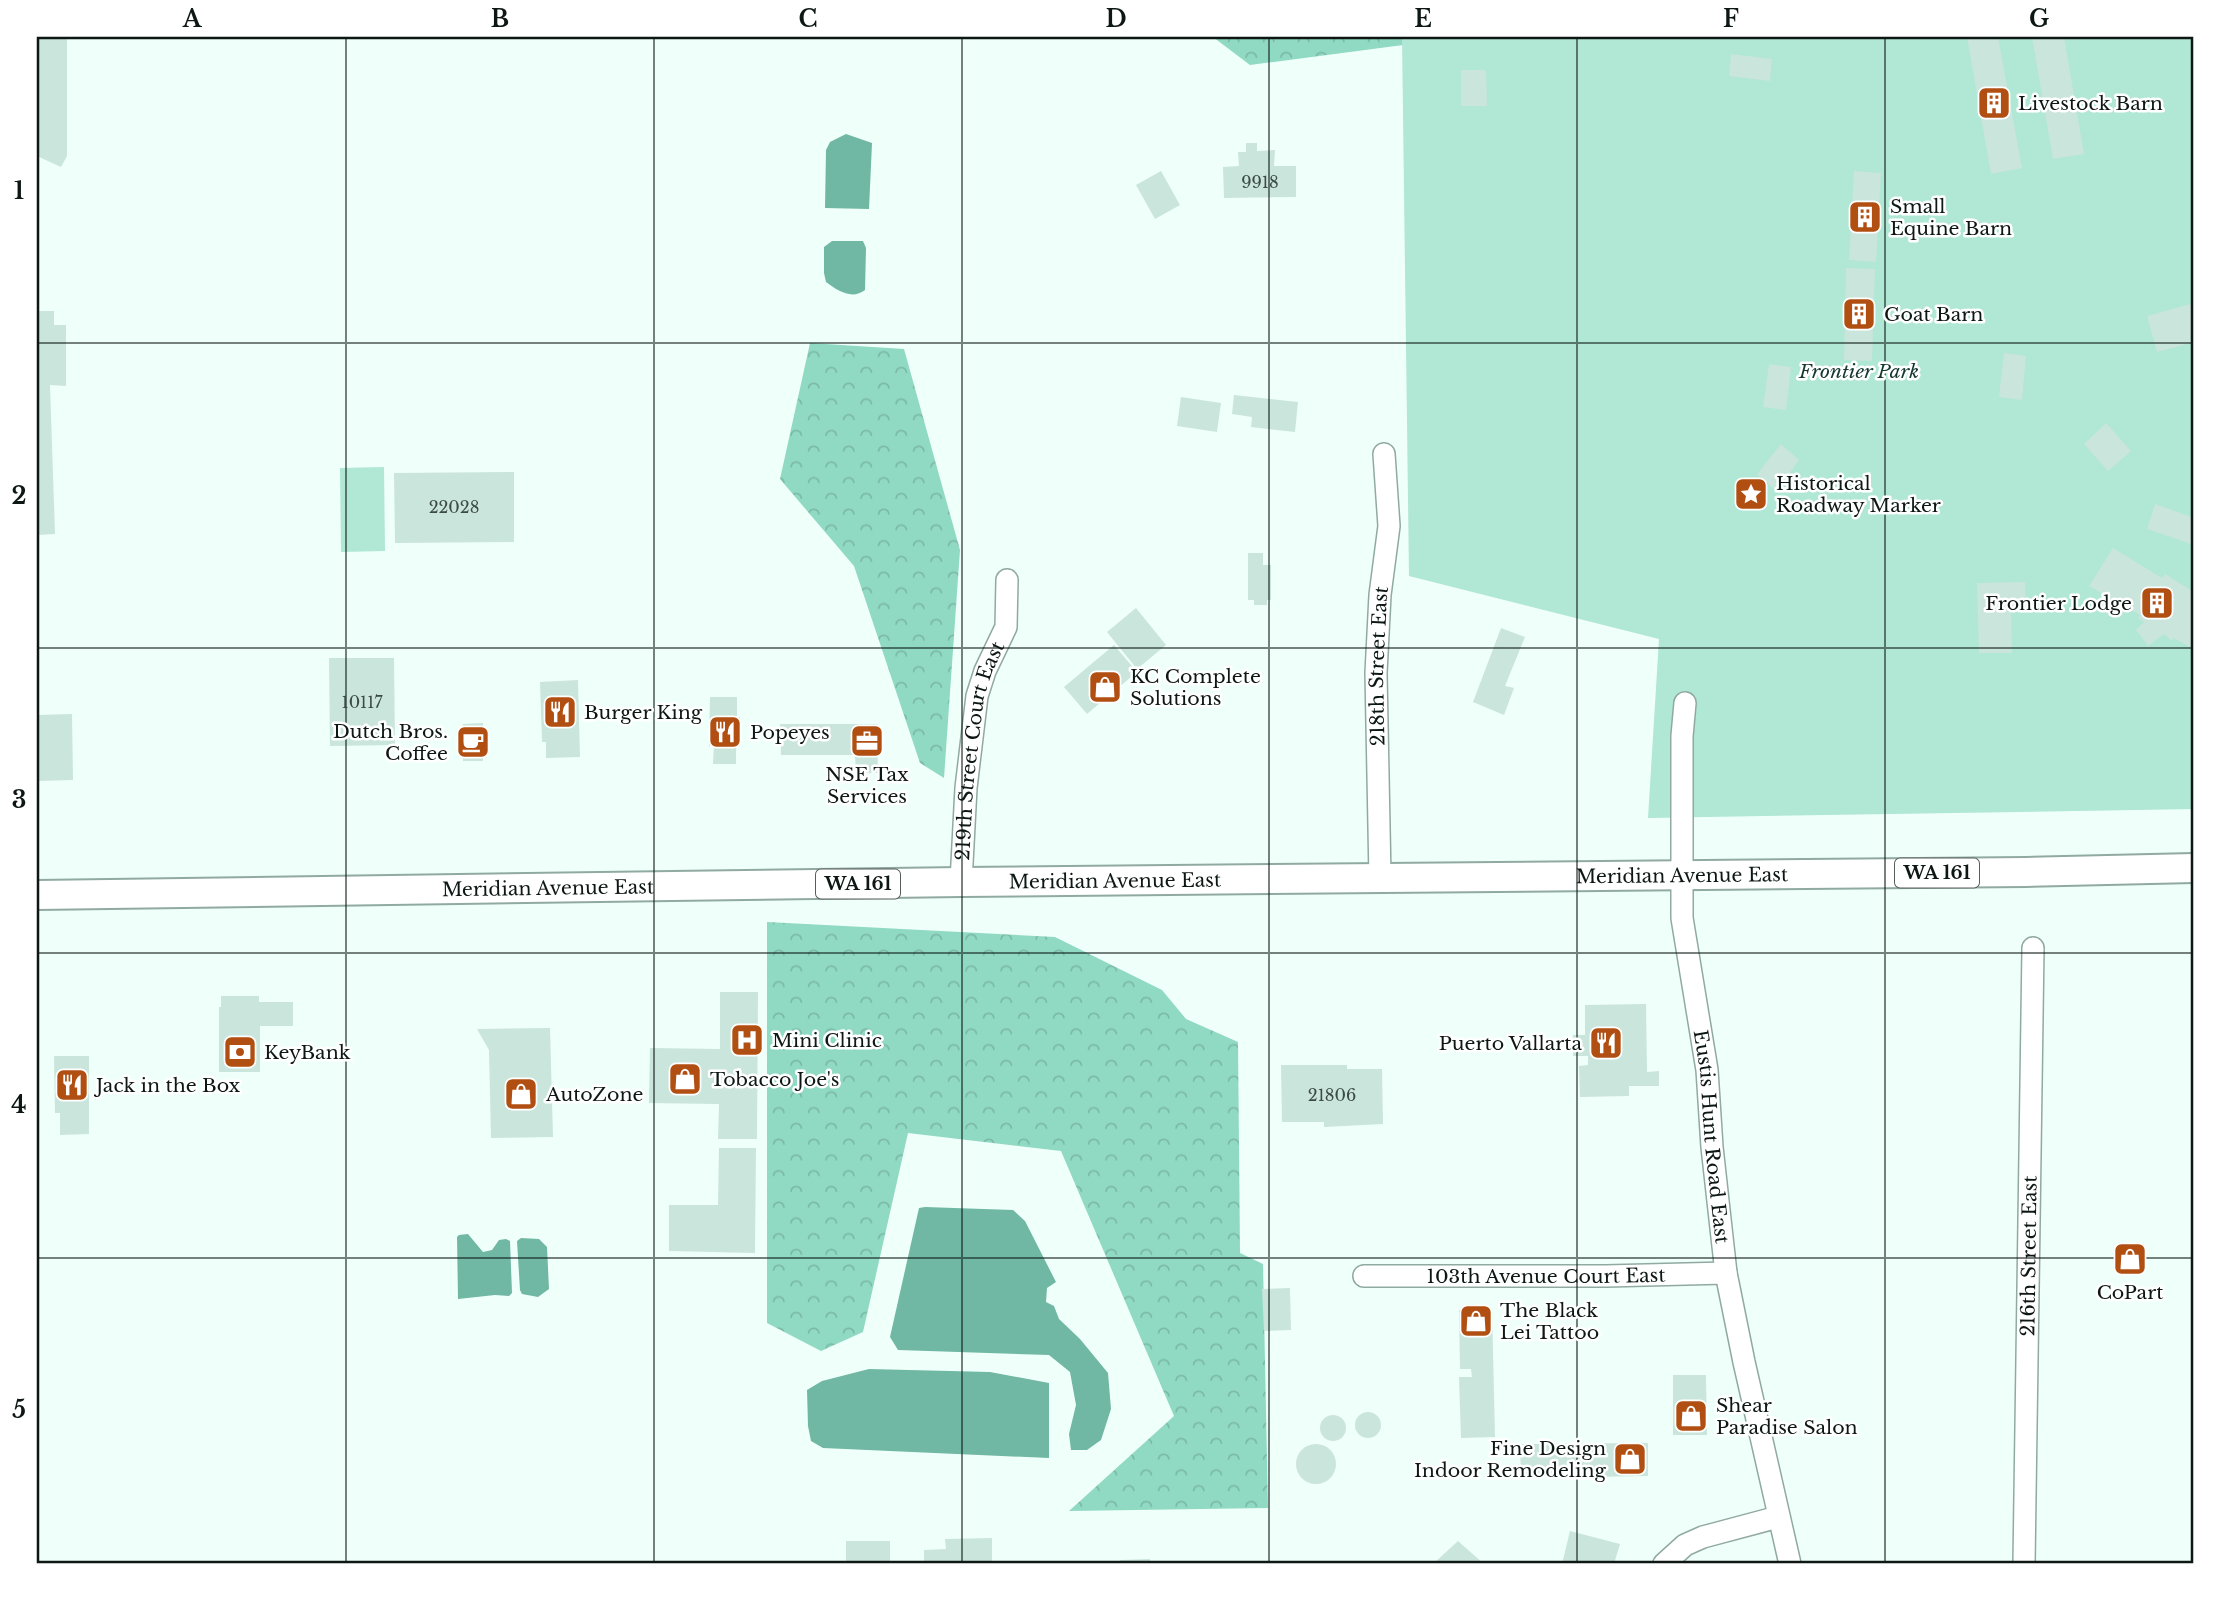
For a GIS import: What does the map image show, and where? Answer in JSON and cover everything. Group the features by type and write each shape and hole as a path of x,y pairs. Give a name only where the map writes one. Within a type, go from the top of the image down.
{"main road":[{"name":"Meridian Avenue East","path":"37,895 2194,868"}],"street":[{"name":"218th Street East","path":"1380,878 1376,673 1380,595 1390,514 1384,454"},
{"name":"219th Street Court East","path":"961,882 973,721 985,671 1006,626 1007,580"},
{"name":"Eustis Hunt Road East","path":"1685,703 1680,876 1686,948 1707,1070 1712,1147 1726,1273 1790,1564"},
{"name":"216th Street East","path":"2024,1564 2033,948"},
{"name":"103th Avenue Court East","path":"1364,1276 1726,1273"},
{"path":"1664,1564 1685,1545 1703,1537 1778,1517"}],"green space":[{"path":"1213,37 1402,37 1403,45 1250,65"},
{"name":"Frontier Park","path":"1402,37 2194,37 2194,809 1648,818 1659,639 1409,576"},
{"path":"810,343 904,349 960,550 944,778 920,763 854,566 780,479"},
{"path":"384,467 385,551 341,552 340,468"},
{"path":"767,922 1055,937 1162,990 1186,1019 1238,1042 1240,1253 1263,1264 1268,1508 1069,1511 1174,1416 1061,1151 908,1133 863,1332 821,1351 767,1323"}],"shaded area":[{"path":"846,134 872,143 869,209 825,208 826,150 830,142"},
{"path":"832,241 863,241 866,248 865,290 850,294 826,282 824,247"},
{"path":"919,1208 1013,1210 1025,1221 1056,1282 1047,1288 1046,1302 1054,1306 1059,1319 1080,1339 1108,1373 1111,1409 1101,1440 1087,1450 1071,1450 1069,1434 1076,1405 1070,1372 1049,1355 898,1350 890,1337"},
{"path":"468,1234 483,1252 492,1250 499,1240 510,1241 512,1293 509,1296 458,1299 457,1237"},
{"path":"521,1238 539,1239 547,1247 549,1289 538,1297 522,1294 520,1290 517,1241"},
{"path":"869,1369 990,1372 1049,1383 1049,1458 823,1448 811,1441 807,1390 822,1381"}],"building":[{"path":"37,37 67,37 67,156 61,167 37,156"},
{"name":"Livestock Barn","path":"1967,37 1998,37 2022,168 1991,174"},
{"path":"2032,37 2064,37 2084,154 2053,159"},
{"path":"1731,54 1772,59 1770,81 1729,76"},
{"path":"1461,70 1486,70 1487,106 1461,106"},
{"path":"1246,143 1257,143 1257,151 1275,150 1274,166 1296,166 1296,197 1224,198 1223,167 1239,166 1238,152 1246,152"},
{"path":"1161,171 1180,205 1155,219 1136,185"},
{"name":"Small Equine Barn","path":"1854,171 1881,173 1876,262 1849,260"},
{"name":"Goat Barn","path":"1846,268 1875,269 1872,361 1844,360"},
{"path":"2194,303 2194,342 2157,352 2147,316"},
{"path":"37,311 54,311 54,325 66,325 66,386 50,385 55,534 37,535"},
{"path":"2004,353 2026,356 2022,400 1999,397"},
{"path":"1769,364 1791,367 1786,410 1763,407"},
{"path":"1234,395 1298,402 1295,432 1251,427 1252,417 1232,414"},
{"path":"1181,397 1221,403 1217,432 1177,426"},
{"path":"2106,423 2131,451 2108,471 2084,444"},
{"path":"1781,444 1799,460 1777,491 1757,474"},
{"path":"514,472 514,542 395,543 394,473"},
{"path":"2155,504 2194,518 2194,545 2147,529"},
{"name":"Frontier Lodge","path":"2113,548 2162,578 2165,574 2194,592 2194,649 2173,638 2172,641 2164,634 2148,646 2136,630 2144,622 2138,618 2140,615 2089,586"},
{"path":"1248,553 1263,553 1263,565 1271,565 1271,600 1267,600 1267,605 1254,605 1254,600 1248,600"},
{"path":"2025,582 2026,608 2011,609 2012,653 1979,653 1977,583"},
{"path":"1136,608 1166,645 1137,669 1107,632"},
{"path":"1501,628 1525,637 1505,686 1514,688 1504,715 1473,702"},
{"path":"1114,645 1137,672 1087,714 1064,687"},
{"path":"329,658 394,658 395,745 330,746"},
{"name":"Burger King","path":"578,680 580,757 546,758 546,742 542,742 540,682"},
{"name":"Popeyes","path":"710,697 737,697 740,746 736,746 736,764 713,764 714,745 709,746"},
{"path":"72,714 73,780 37,781 37,715"},
{"name":"Dutch Bros. Coffee","path":"483,723 483,761 463,761 463,724"},
{"path":"780,724 877,724 878,773 856,773 855,755 781,755"},
{"path":"720,992 758,992 757,1139 718,1139 719,1104 649,1103 650,1048 720,1049"},
{"name":"KeyBank","path":"221,996 259,996 259,1002 293,1002 293,1026 260,1026 260,1072 219,1072"},
{"path":"1646,1004 1647,1072 1659,1071 1659,1086 1629,1086 1629,1096 1580,1097 1579,1066 1588,1065 1588,1056 1573,1056 1573,1035 1585,1035 1585,1005"},
{"name":"AutoZone","path":"550,1028 553,1137 491,1138 489,1050 477,1029"},
{"name":"Jack in the Box","path":"54,1056 89,1056 89,1134 60,1135 60,1113 55,1113"},
{"path":"1281,1065 1347,1065 1347,1069 1382,1069 1383,1124 1324,1127 1324,1122 1282,1122"},
{"path":"719,1148 756,1148 755,1253 669,1251 669,1205 718,1205"},
{"path":"1290,1288 1291,1330 1264,1331 1262,1289"},
{"path":"1492,1309 1495,1437 1461,1438 1459,1377 1472,1377 1471,1369 1460,1369 1459,1310"},
{"path":"1673,1375 1706,1375 1707,1435 1673,1435"},
{"path":"1368,1412 1377,1416 1381,1425 1377,1434 1368,1438 1359,1434 1355,1425 1359,1416"},
{"path":"1333,1415 1342,1419 1346,1428 1342,1437 1333,1441 1324,1437 1320,1428 1324,1419"},
{"path":"1648,1443 1648,1476 1588,1477 1588,1466 1580,1466 1580,1477 1521,1477 1520,1444"},
{"path":"1316,1444 1330,1450 1336,1464 1330,1478 1316,1484 1302,1478 1296,1464 1302,1450"},
{"path":"1570,1531 1620,1544 1614,1564 1562,1564"},
{"path":"992,1538 992,1564 924,1564 924,1550 946,1549 945,1539"},
{"path":"846,1541 890,1541 890,1564 846,1564"},
{"path":"1458,1541 1484,1564 1433,1564"},
{"path":"1150,1559 1150,1564 1120,1564 1120,1560"}],"place":[{"name":"Livestock Barn","path":"1994,103"},
{"name":"Small Equine Barn","path":"1865,217"},
{"name":"Goat Barn","path":"1859,314"},
{"name":"Historical Roadway Marker","path":"1751,494"},
{"name":"Frontier Lodge","path":"2157,603"},
{"name":"KC Complete Solutions","path":"1105,687"},
{"name":"Burger King","path":"560,712"},
{"name":"Popeyes","path":"725,732"},
{"name":"NSE Tax Services","path":"867,741"},
{"name":"Dutch Bros. Coffee","path":"473,742"},
{"name":"Mini Clinic","path":"747,1040"},
{"name":"Puerto Vallarta","path":"1606,1043"},
{"name":"KeyBank","path":"240,1052"},
{"name":"Tobacco Joe's","path":"685,1079"},
{"name":"Jack in the Box","path":"72,1085"},
{"name":"AutoZone","path":"521,1094"},
{"name":"CoPart","path":"2130,1259"},
{"name":"The Black Lei Tattoo","path":"1476,1321"},
{"name":"Shear Paradise Salon","path":"1691,1416"},
{"name":"Fine Design Indoor Remodeling","path":"1630,1459"}]}
